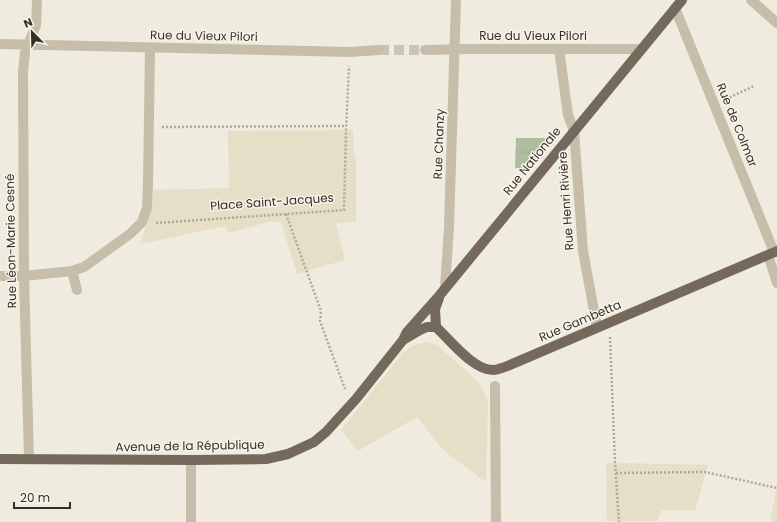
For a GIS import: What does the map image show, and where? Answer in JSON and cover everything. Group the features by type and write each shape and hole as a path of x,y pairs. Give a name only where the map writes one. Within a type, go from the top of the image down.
{"main road":[{"name":"Rue Nationale","path":"403,340 407,332 442,292 682,0"},
{"name":"Rue Gambetta","path":"436,327 474,363 485,369 494,370 505,367 773,252"},
{"path":"403,340 420,330 436,327 435,309 442,292"},
{"name":"Avenue de la République","path":"0,459 266,459 288,454 314,442 326,432 403,340"}],"street":[{"name":"Rue Léon-Marie Cesné","path":"29,459 24,276 23,71 27,49 36,24 37,0"},
{"name":"Rue Chanzy","path":"442,292 449,226 456,0"},
{"path":"751,0 777,23"},
{"name":"Rue de Colmar","path":"675,8 773,252 777,282"},
{"name":"Rue du Vieux Pilori","path":"0,44 27,49 150,48 350,52 379,50"},
{"path":"0,276 24,276 72,271 84,267 130,234 142,222 147,208 150,48"},
{"name":"Rue Henri Rivière","path":"559,49 568,115 574,131 583,251 597,327"},
{"name":"Rue du Vieux Pilori","path":"426,50 641,49"},
{"path":"72,271 77,290"},
{"path":"495,386 496,522"},
{"path":"191,460 191,522"}],"path":[{"name":"Place Saint-Jacques","path":"142,222 147,223 344,210 350,52"},
{"path":"714,104 754,86"},
{"path":"148,127 346,126"},
{"path":"286,214 321,311 320,321 350,405"},
{"path":"610,322 619,522"},
{"path":"616,473 705,472 777,488"}],"green space":[{"path":"516,138 550,138 524,168 515,168"}],"shaded area":[{"path":"353,130 354,157 356,158 356,221 336,224 345,260 297,274 281,222 269,222 228,233 226,226 140,244 152,208 153,190 229,188 228,131"},
{"path":"426,342 437,345 471,375 482,387 488,403 486,482 448,454 417,417 358,451 341,430 404,352 414,345"},
{"path":"606,463 708,465 695,511 662,510 657,521 607,521"},
{"path":"777,486 777,522 773,522 770,521"}],"tunnel":[{"path":"379,50 425,50"}]}
